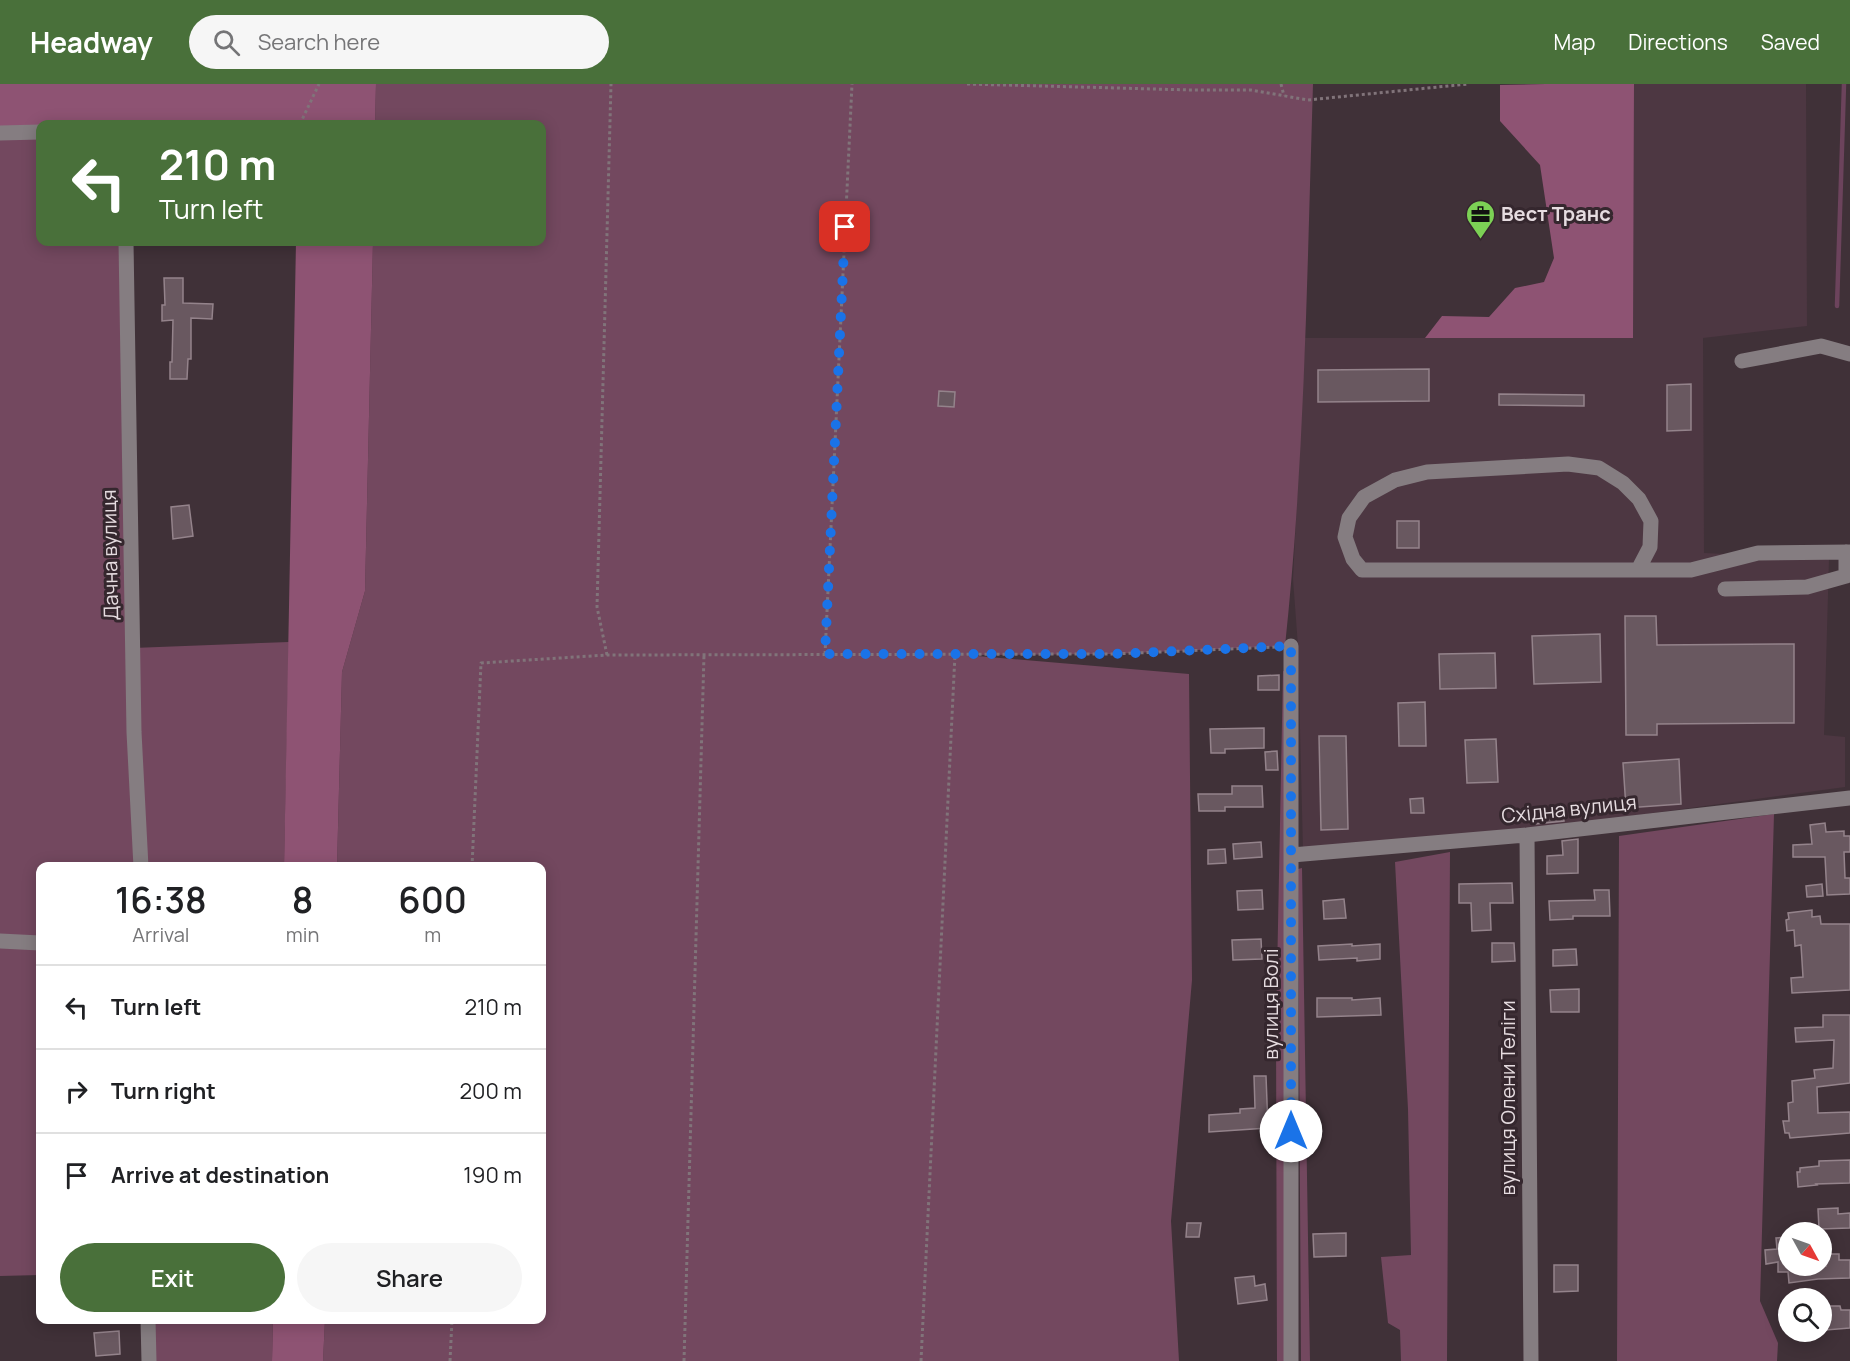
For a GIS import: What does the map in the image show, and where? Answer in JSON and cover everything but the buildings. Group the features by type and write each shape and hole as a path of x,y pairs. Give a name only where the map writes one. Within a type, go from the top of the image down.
{"street":[{"path":"0,133 36,132"},
{"name":"Дачна вулиця","path":"126,246 134,732 141,862"},
{"path":"1742,361 1821,346 1850,354"},
{"path":"1639,568 1650,547 1651,521 1640,499 1623,483 1599,468 1568,464 1427,472 1395,480 1364,496 1349,518 1345,537 1353,559 1362,570 1639,568 1691,570 1758,553 1848,552 1846,576 1807,587 1725,589"},
{"name":"вулиця Волі","path":"1291,646 1291,1361"},
{"name":"Східна вулиця","path":"1292,855 1527,835 1850,798"},
{"name":"вулиця Олени Теліги","path":"1527,835 1531,1361"},
{"path":"0,941 36,943"},
{"path":"148,1324 149,1361"}],"path":[{"path":"302,120 319,84"},
{"path":"607,655 597,607 611,84"},
{"path":"825,654 852,84"},
{"path":"967,84 1251,90 1308,100 1468,84"},
{"path":"1281,84 1284,96"},
{"path":"472,862 481,663 607,655 1112,654 1291,646"},
{"path":"921,1361 955,654"},
{"path":"684,1361 704,655"},
{"path":"450,1361 452,1324"}],"shaded area":[{"path":"0,84 376,84 375,120 36,120 36,132 0,133"},
{"path":"376,84 1313,84 1301,436 1285,646 1112,654 965,655 1189,674 1192,980 1171,1221 1179,1361 323,1361 325,1324 546,1324 546,862 337,862 342,672 365,591 373,246 546,246 546,120 375,120"},
{"path":"1634,84 1806,84 1807,326 1703,338 1704,553 1829,559 1824,735 1845,737 1845,787 1543,828 1303,851 1298,646 1293,579 1305,338 1632,338"},
{"path":"1634,84 1633,338 1425,338 1442,316 1489,317 1515,288 1544,282 1554,258 1540,165 1500,121 1500,85"},
{"path":"36,132 36,246 126,246 133,648 289,642 284,862 36,862 36,1275 0,1276 0,133"},
{"path":"296,246 373,246 365,591 342,672 337,862 284,862"},
{"path":"1283,671 1287,672 1286,1361 1277,1361 1276,1027"},
{"path":"1774,814 1760,1301 1778,1343 1777,1361 1617,1361 1619,836"},
{"path":"1450,852 1447,1361 1401,1361 1400,1330 1388,1323 1381,1257 1411,1255 1408,1109 1395,862"},
{"path":"1302,868 1310,1361 1301,1361 1298,869"},
{"path":"148,1324 273,1324 272,1361 149,1361"},
{"path":"273,1324 325,1324 323,1361 272,1361"}],"waterway":[{"path":"1837,306 1844,84"}],"place":[{"name":"Вест Транс","path":"1480,240"}],"route":[{"path":"845,227 825,654 1112,654 1291,646 1291,1131"}]}
